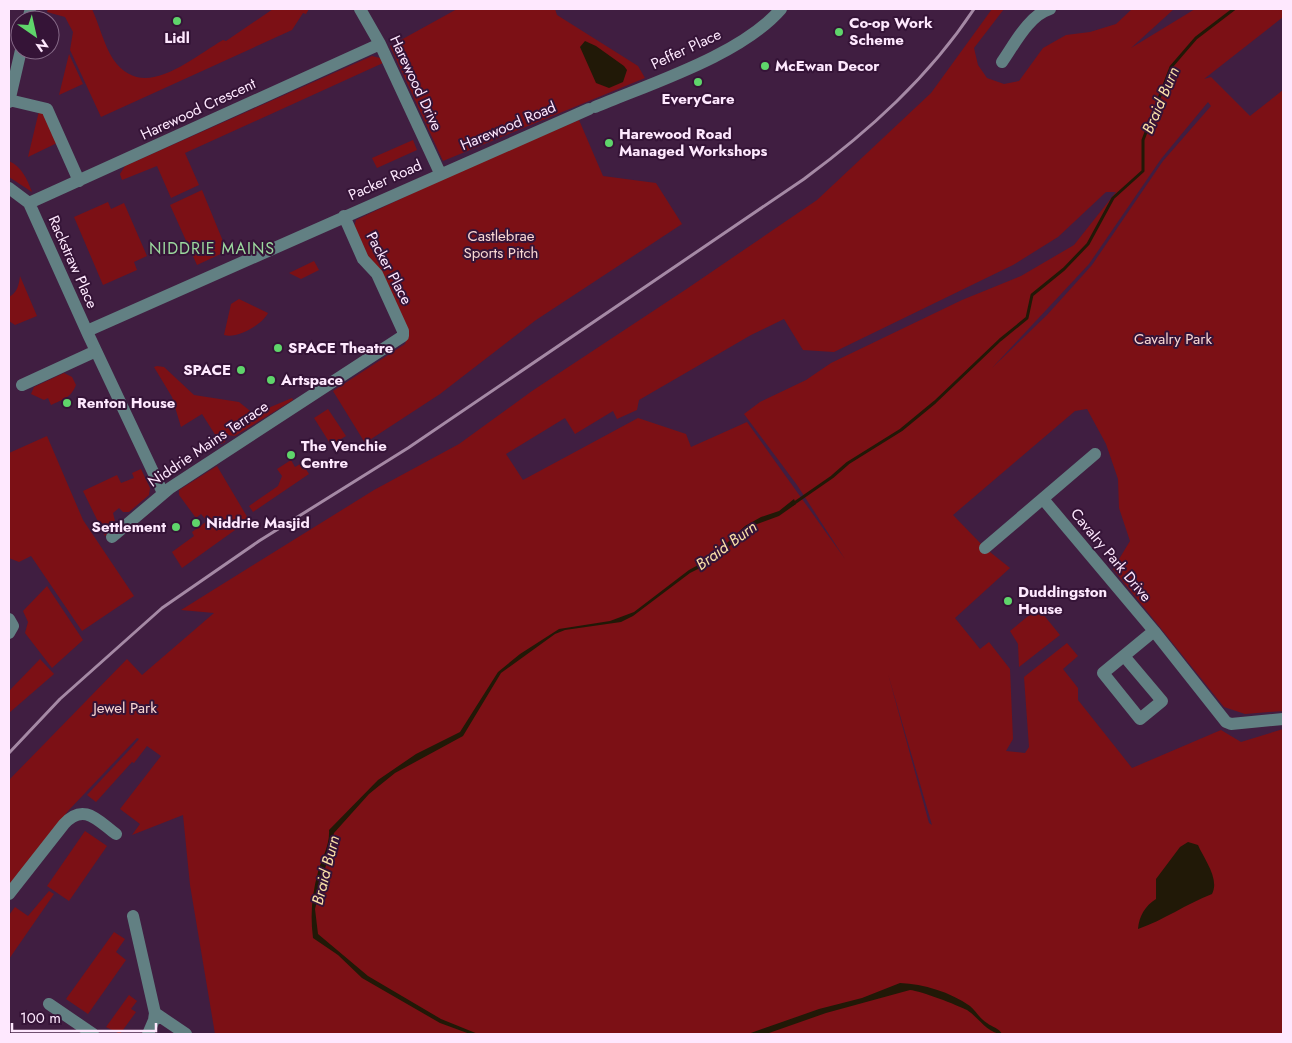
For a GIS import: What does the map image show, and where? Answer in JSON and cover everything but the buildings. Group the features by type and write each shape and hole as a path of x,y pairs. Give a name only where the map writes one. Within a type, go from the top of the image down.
{"street":[{"name":"Harewood Drive","path":"360,9 380,44 440,173"},
{"name":"Peffer Place","path":"592,108 724,51 750,36 781,9"},
{"path":"1002,62 1030,24 1043,11 1050,9"},
{"name":"Harewood Crescent","path":"29,203 380,44"},
{"path":"19,60 9,101 47,109 79,181"},
{"name":"Harewood Road","path":"440,173 592,108"},
{"name":"Packer Road","path":"344,216 440,173"},
{"path":"9,188 29,203"},
{"name":"Rackstraw Place","path":"29,203 163,493"},
{"path":"87,332 344,216"},
{"name":"Packer Place","path":"344,216 363,259 377,274 403,336"},
{"name":"Niddrie Mains Terrace","path":"112,537 163,493 403,336"},
{"path":"22,384 96,351"},
{"path":"985,548 1095,454"},
{"name":"Cavalry Park Drive","path":"1042,499 1154,631 1226,722 1231,724 1283,719"},
{"path":"9,619 13,626 9,633"},
{"path":"1124,656 1162,701 1140,718 1103,673 1154,631"},
{"path":"9,894 64,824 74,815 81,812 87,814 116,834"},
{"path":"133,916 155,1013 148,1034"},
{"path":"49,1004 94,1034"},
{"path":"155,1013 186,1034"}],"green space":[{"path":"92,9 113,59 125,72 138,77 152,77 182,66 223,40 226,41 273,9 309,9 306,14 303,13 292,30 101,117 70,50 73,32 65,17 60,16 60,10 48,10"},
{"path":"457,9 555,9 557,15 638,66 645,78 443,161 390,46"},
{"path":"992,9 1004,9 974,48 978,65 987,78 1004,84 1019,81 1043,48 1066,35 1090,32 1116,24 1132,9 1174,9 1131,48 1195,9 1283,9 1283,17 1204,79 1211,77 1250,116 1283,90 1283,711 1245,714 1224,707 1113,569 1130,541 1119,508 1118,479 1106,444 1087,409 1075,411 953,515 985,548 1010,568 955,618 980,649 989,642 1010,669 1013,739 1006,751 1025,753 1029,747 1024,677 1067,643 1078,656 1063,669 1078,688 1078,700 1132,768 1221,730 1241,742 1283,729 1283,1034 215,1034 190,885 183,815 132,835 140,824 120,809 161,756 147,746 134,763 132,762 96,802 87,795 139,739 137,738 68,811 9,887 9,780 127,659 142,675 214,613 181,610 374,490 459,444 532,391 817,200 931,93","holes":["1208,102 1211,106 1163,161 1092,265 1047,315 992,368 1089,264 1161,159","1106,192 1116,192 1074,245 1021,276 962,300 831,363 806,380 760,402 744,414 797,485 845,559 747,422 691,447 686,434 638,418 523,480 506,454 565,418 575,434 613,411 617,419 637,410 639,400 751,335 784,319 803,350 834,352 1013,265 1058,237","888,674 932,825 929,823"]},
{"path":"69,54 83,84 59,95"},
{"path":"372,56 380,58 383,63 185,153 199,185 171,198 157,166 122,180 120,174 125,166"},
{"path":"39,111 46,113 57,143 28,157"},
{"name":"Castlebrae Sports Pitch","path":"579,120 603,176 656,183 682,224 536,320 440,394 365,443 333,391 405,344 409,332 354,227 356,220 451,175"},
{"path":"413,140 417,150 377,168 372,158"},
{"path":"9,161 21,170 32,192 9,177"},
{"path":"202,190 227,251 197,265 170,205"},
{"path":"108,202 111,209 124,203 147,256 134,262 137,270 103,285 74,217"},
{"path":"314,261 319,270 301,279 289,273"},
{"path":"20,276 37,316 15,325 9,321 9,297 17,288"},
{"path":"239,299 268,313 265,318 249,330 236,335 224,335 231,304"},
{"path":"154,367 164,367 194,395 239,402 254,414 292,398 293,400 235,436 227,435 225,442 221,444 202,414 181,427 172,397"},
{"path":"64,373 72,377 76,385 66,398 51,405 48,398 44,400 31,394 34,387"},
{"path":"328,409 346,436 331,445 314,418"},
{"path":"47,436 83,520 134,596 82,631 31,556 19,562 9,558 9,453"},
{"path":"291,460 295,467 302,463 309,474 253,512 249,506 278,486 282,476 277,469"},
{"path":"217,466 249,520 182,568 172,552 194,536 192,532 207,521 201,514 196,518 179,495 179,490"},
{"path":"141,469 150,488 149,495 129,512 123,512 119,508 113,513 116,525 105,536 83,491 117,475 121,483 134,478 132,473"},
{"path":"47,586 83,640 52,668 25,633 28,622 23,611"},
{"path":"1038,608 1060,635 1019,667 1018,644 1010,631"},
{"path":"40,659 54,674 9,713 9,691"},
{"path":"85,831 107,846 69,901 47,886"},
{"path":"49,891 54,894 9,959 9,915 15,907 28,916"},
{"path":"114,932 125,939 116,952 126,960 88,1014 66,999"},
{"path":"129,995 137,1001 131,1009 136,1012 120,1034 106,1027"}],"water":[{"path":"585,41 596,46 624,66 627,70 623,82 609,88 596,83 580,47"},
{"path":"794,499 796,504 779,516 752,526 712,562 690,573 633,616 621,622 565,630 555,634 501,673 463,736 395,773 369,794 334,833 315,909 318,934 368,976 441,1019 478,1034 470,1034 440,1023 362,978 338,955 313,938 314,888 327,846 329,830 378,780 416,754 460,732 498,672 520,654 559,629 610,621 634,612 689,570 711,558 745,526 761,517 779,511"},
{"path":"1188,842 1198,845 1210,869 1214,882 1212,894 1138,929 1143,912 1156,899 1156,879 1180,847"},
{"path":"900,983 927,987 954,997 970,1006 982,1019 1002,1034 992,1031 967,1010 930,995 910,990 826,1013 769,1033 748,1034 819,1009 862,998"}],"waterway":[{"name":"Braid Burn","path":"793,504 832,477 848,463 901,430 935,402 1000,340 1027,318 1032,295 1064,269 1088,244 1113,198 1143,171 1143,140 1171,67 1196,38 1234,9"}],"railway":[{"path":"9,753 60,699 162,608 259,541 408,448 828,161 852,142 918,80 938,58 974,9"}],"place":[{"name":"Lidl","path":"177,21"},
{"name":"Co-op Work Scheme","path":"839,32"},
{"name":"McEwan Decor","path":"765,66"},
{"name":"EveryCare","path":"698,82"},
{"name":"Harewood Road Managed Workshops","path":"609,143"},
{"name":"SPACE Theatre","path":"278,348"},
{"name":"SPACE","path":"241,370"},
{"name":"Artspace","path":"271,380"},
{"name":"Renton House","path":"67,403"},
{"name":"The Venchie Centre","path":"291,455"},
{"name":"Niddrie Masjid","path":"196,523"},
{"name":"Settlement","path":"176,527"},
{"name":"Duddingston House","path":"1008,601"}],"district":[{"name":"NIDDRIE MAINS","path":"212,248"}],"park label":[{"name":"Cavalry Park","path":"1173,339"},
{"name":"Jewel Park","path":"125,708"}]}
